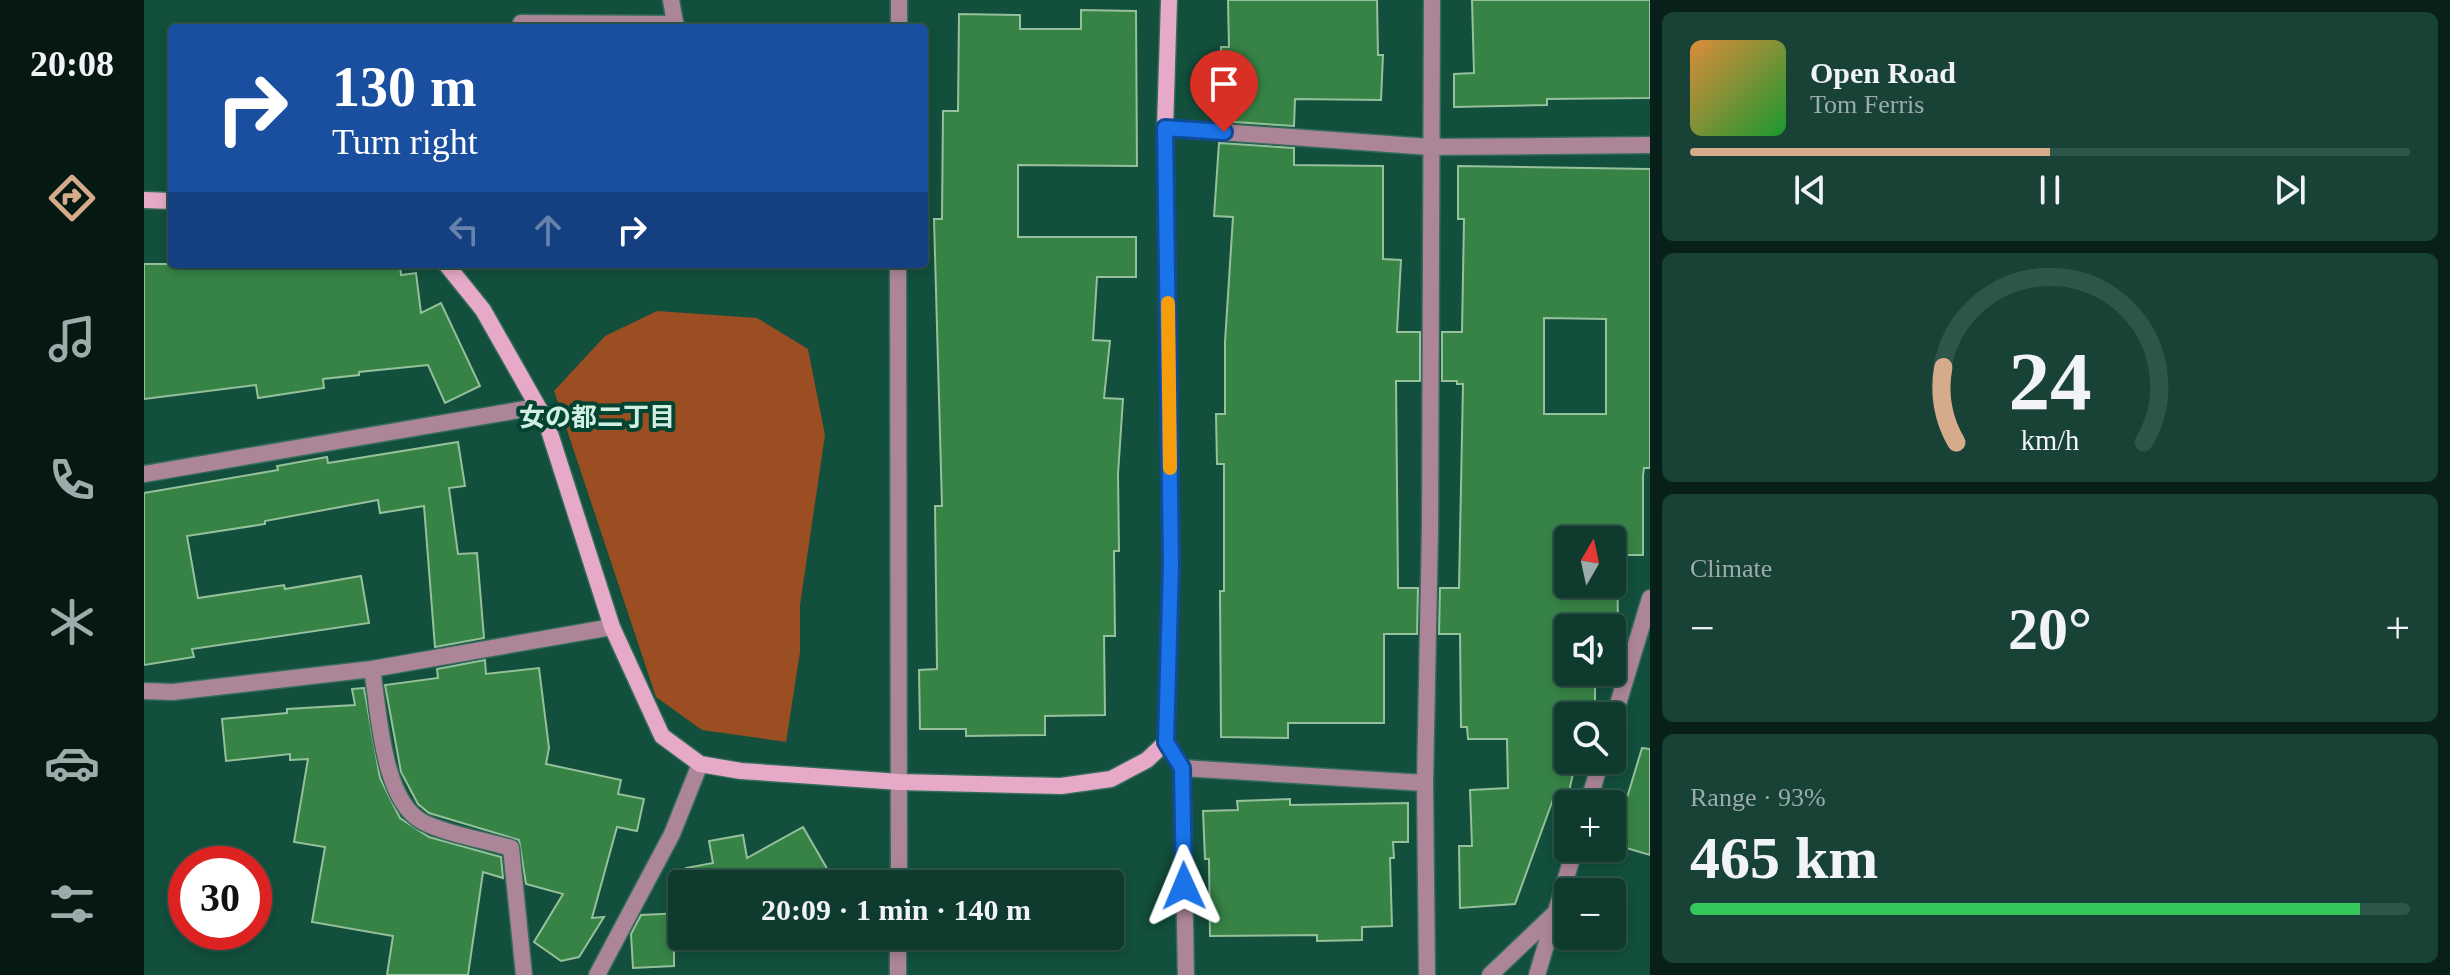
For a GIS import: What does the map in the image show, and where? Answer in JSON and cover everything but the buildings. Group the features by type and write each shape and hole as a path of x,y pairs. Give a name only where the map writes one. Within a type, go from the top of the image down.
{"street":[{"path":"671,0 676,24"},
{"path":"899,0 899,24"},
{"path":"1169,0 1165,128 1171,564 1166,742 1182,768 1186,975"},
{"path":"1427,975 1425,783 1430,528 1432,0"},
{"path":"521,23 573,24"},
{"path":"1165,128 1430,147 1650,145"},
{"path":"144,200 168,201"},
{"path":"449,268 483,310 546,421 612,627 662,736 700,764 741,771 900,782 1061,786 1111,779 1147,760 1166,742"},
{"path":"898,268 899,870"},
{"path":"144,474 537,407"},
{"path":"1619,702 1650,598"},
{"path":"144,691 173,692 372,669 612,627"},
{"path":"372,669 390,775 403,806 422,822 511,848 524,975"},
{"path":"597,975 672,834 700,764"},
{"path":"1182,768 1425,783"},
{"path":"1490,975 1554,914"},
{"path":"1537,975 1542,967 1554,917"},
{"path":"898,950 898,975"}],"shaded area":[{"path":"657,311 757,318 808,349 825,435 800,605 800,652 786,742 702,730 656,697 554,391 605,336"}],"slow traffic":[{"path":"1168,303 1170,468"}],"district":[{"name":"女の都二丁目","path":"597,417"}],"route":[{"path":"1184,886 1182,768 1166,742 1171,564 1165,128 1224,132"}]}
